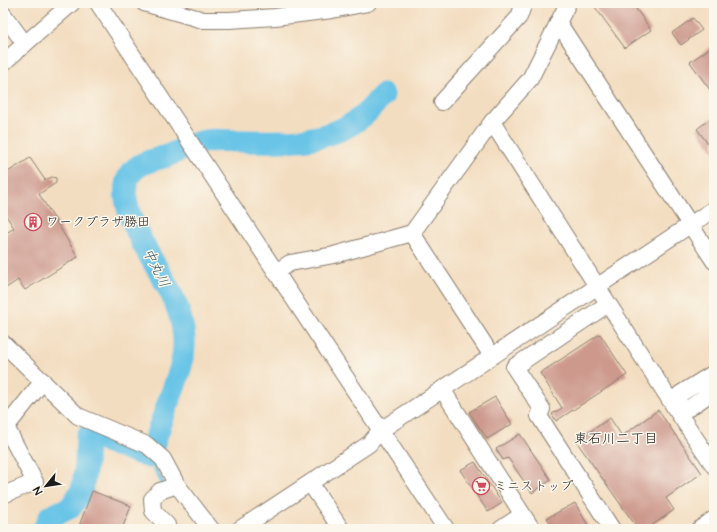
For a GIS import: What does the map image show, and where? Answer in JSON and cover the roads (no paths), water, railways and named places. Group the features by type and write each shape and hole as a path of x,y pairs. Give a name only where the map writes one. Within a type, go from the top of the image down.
{"street":[{"path":"3,63 72,3"},
{"path":"98,3 446,529"},
{"path":"144,3 203,20 275,17 332,10 368,3"},
{"path":"442,102 519,17 524,3"},
{"path":"276,272 290,263 334,255 412,233 492,122 530,78 568,3"},
{"path":"3,14 24,44"},
{"path":"558,22 714,261"},
{"path":"492,122 596,286 714,466"},
{"path":"240,529 370,444 381,430 714,209"},
{"path":"412,233 492,356"},
{"path":"608,304 514,366 542,409 539,416 612,529"},
{"path":"3,343 78,416 147,445 163,458 177,485 211,529"},
{"path":"675,408 680,394 714,373"},
{"path":"3,494 35,482 4,427 43,382"},
{"path":"442,389 532,529"},
{"path":"675,408 689,408 714,391"},
{"path":"310,482 341,529"},
{"path":"167,529 167,525 153,511 152,499 160,491 177,485"},
{"path":"501,529 522,515"},
{"path":"700,529 714,519"}],"waterway":[{"name":"中丸川","path":"44,529 50,517 71,507 82,490 86,465 87,437 96,438 149,457 181,365 184,339 183,327 178,309 171,293 137,232 130,214 126,197 127,182 134,170 145,163 205,141 288,141 321,136 351,124 367,113 383,95"},
{"path":"149,457 164,486"}],"place":[{"name":"ワークプラザ勝田","path":"33,222"},
{"name":"ミニストップ","path":"481,486"}],"district":[{"name":"東石川二丁目","path":"616,439"}]}
